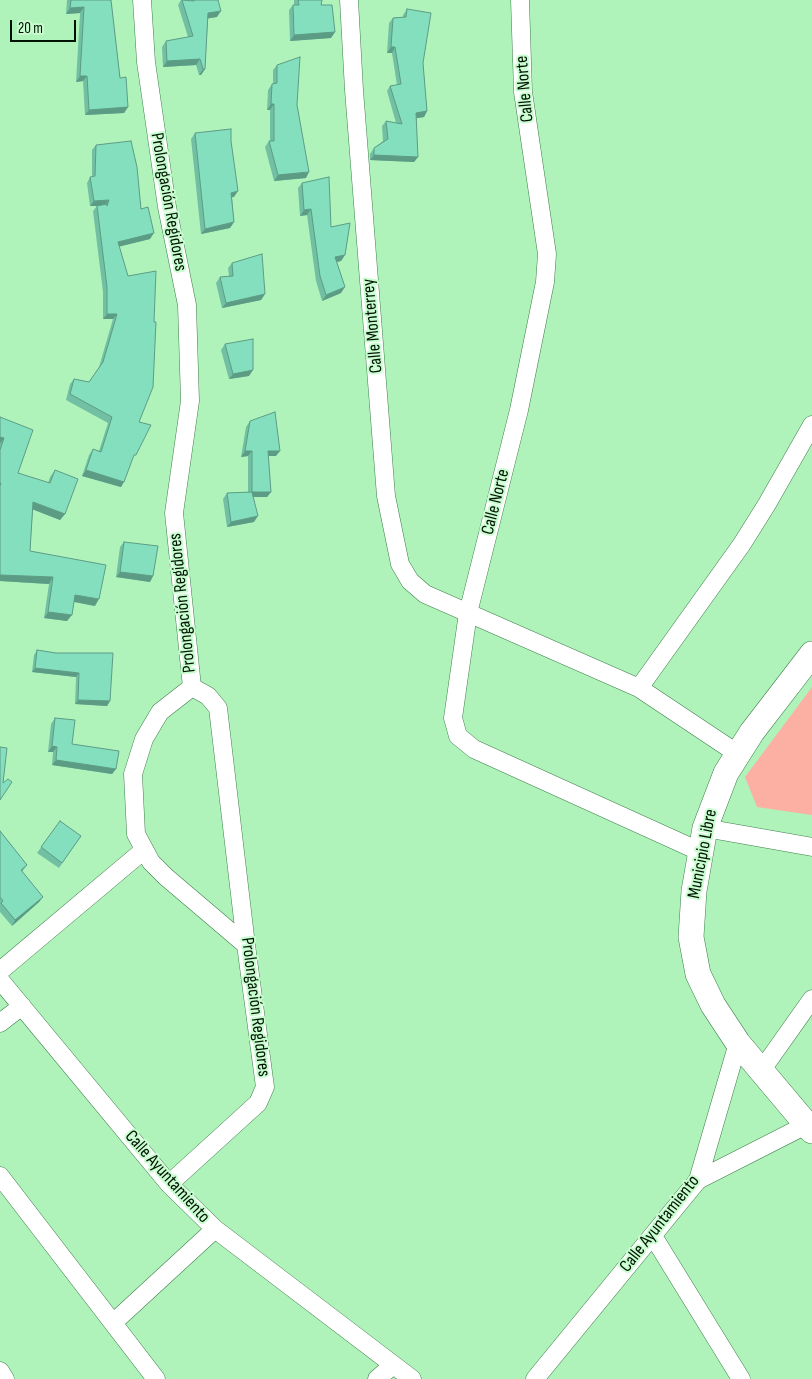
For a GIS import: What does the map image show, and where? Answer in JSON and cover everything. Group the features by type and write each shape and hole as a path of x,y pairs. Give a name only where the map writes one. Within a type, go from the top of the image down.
{"street":[{"name":"Prolongación Regidores","path":"142,0 146,62 167,207 187,305 190,401 174,513 192,687 208,696 218,708 265,1087 258,1103 169,1184"},
{"name":"Calle Monterrey","path":"349,0 354,90 386,496 400,564 410,581 425,594 639,688 738,754"},
{"name":"Calle Norte","path":"520,0 523,92 547,254 545,282 519,410 468,613 453,718 458,736 474,749 703,840 812,847"},
{"path":"639,688 742,544 812,426"},
{"name":"Municipio Libre","path":"811,1126 738,1043 713,1006 698,974 691,937 694,891 703,840 713,803 726,773 752,732 812,654"},
{"path":"192,687 160,712 144,740 133,774 136,834 151,862 246,945"},
{"path":"0,971 144,850"},
{"name":"Calle Ayuntamiento","path":"0,980 169,1184 215,1230 412,1379"},
{"path":"761,1071 812,999"},
{"path":"0,1023 22,1006"},
{"name":"Calle Ayuntamiento","path":"535,1379 698,1180 738,1043"},
{"path":"698,1180 811,1126"},
{"path":"0,1176 156,1379"},
{"path":"113,1323 215,1230"},
{"path":"653,1236 741,1379"},
{"path":"377,1379 393,1365"},
{"path":"0,1371 5,1379"}],"shaded area":[{"path":"812,687 812,815 757,807 745,777"}],"building":[{"path":"71,0 111,0 120,78 126,77 128,107 89,110 87,76 80,76 84,7 70,8"},
{"path":"182,0 218,0 221,11 208,13 205,69 203,69 200,59 167,61 166,41 193,36"},
{"path":"298,0 322,0 321,5 332,5 335,32 294,35 293,5 299,5"},
{"path":"407,9 431,13 423,63 427,111 416,113 418,157 374,155 374,148 388,139 386,121 402,124 390,86 401,84 395,47 391,47 393,18 406,17"},
{"path":"300,57 297,105 309,172 278,175 269,141 274,141 274,104 271,104 272,84 277,83 277,65"},
{"path":"231,129 238,191 231,193 234,222 205,229 195,133"},
{"path":"131,141 137,167 141,209 148,207 154,233 118,242 128,276 156,271 154,322 156,322 153,387 139,422 151,425 136,455 134,455 124,482 86,470 93,449 101,452 112,417 70,394 74,379 89,382 103,362 117,314 107,314 107,287 97,206 106,204 107,206 109,200 94,201 90,177 95,176 96,145"},
{"path":"329,177 331,227 350,223 345,255 335,257 345,287 326,295 320,276 311,209 304,210 302,183"},
{"path":"262,254 265,294 226,303 220,277 233,276 232,263"},
{"path":"253,339 253,370 233,374 225,344"},
{"path":"275,412 280,451 268,451 271,492 252,492 252,451 245,451 250,421"},
{"path":"0,417 33,430 18,473 50,483 55,470 78,479 65,514 33,502 30,551 106,565 99,599 75,595 72,615 48,612 53,577 0,575 0,450 4,438 0,437"},
{"path":"252,492 258,516 231,522 227,493"},
{"path":"124,542 158,546 153,576 120,572"},
{"path":"37,650 56,653 113,653 110,701 78,700 79,673 35,668"},
{"path":"55,718 75,720 72,744 119,751 116,769 56,760 57,747 52,746"},
{"path":"0,747 7,748 3,783 8,779 12,782 0,800"},
{"path":"60,821 81,836 62,863 41,847"},
{"path":"0,831 27,865 21,870 43,897 15,920 1,903 3,901 0,897"}]}
